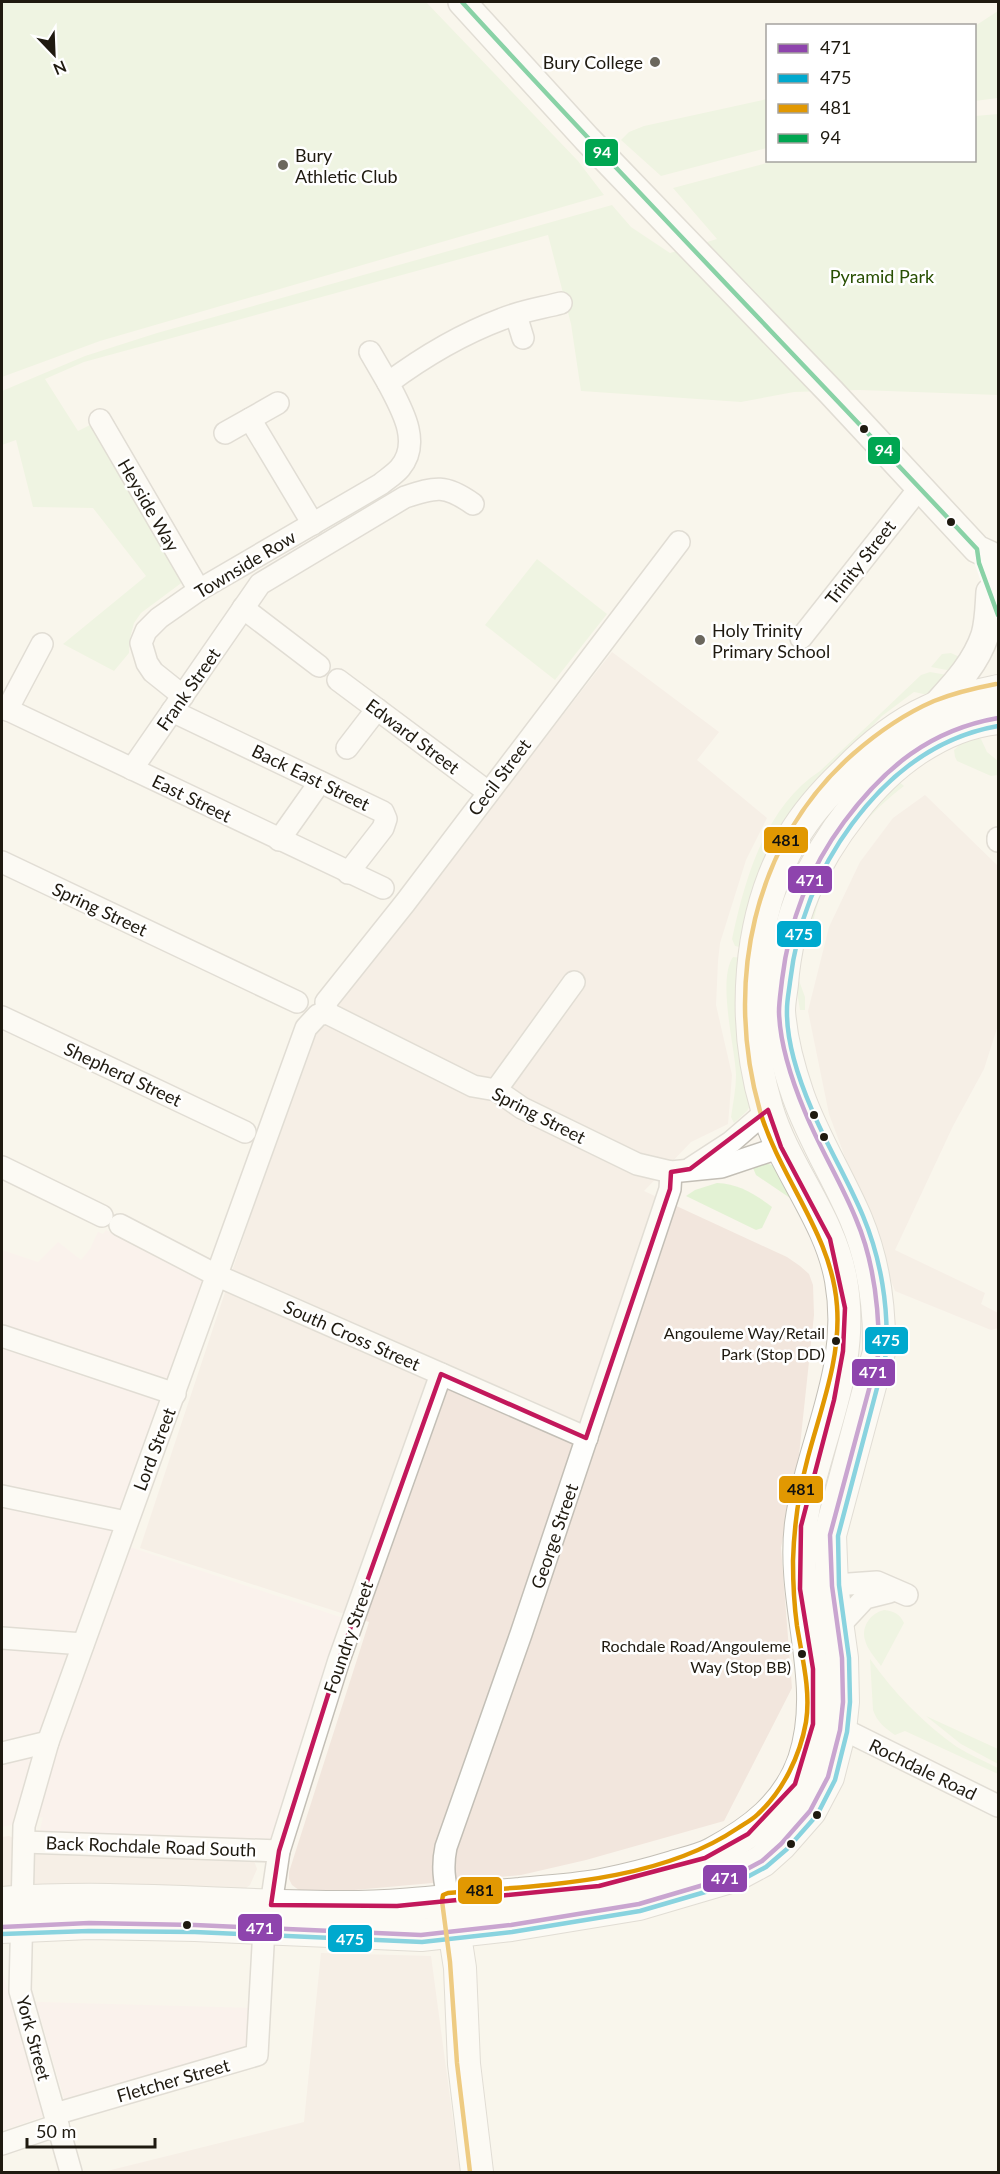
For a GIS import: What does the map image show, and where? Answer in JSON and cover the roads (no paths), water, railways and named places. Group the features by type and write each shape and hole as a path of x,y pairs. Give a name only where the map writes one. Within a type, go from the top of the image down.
{"highway":[{"path":"12,1914 72,1900 268,1916 421,1935 456,1931 639,1905 734,1876 762,1861 781,1844 810,1811 828,1777 826,1727 813,1669 801,1587 801,1526 815,1459 834,1400 843,1352 845,1308 840,1275 830,1239 781,1147 768,1110 758,1069 753,1032 752,975 762,918 777,872 794,836 824,794 876,745 913,719 933,709 999,692"},
{"path":"781,1147 791,1138 792,1132 784,1099 776,1041 783,966 794,915 814,869 831,838 861,798 889,771 936,737 954,728 978,720 999,718"},
{"path":"12,1914 83,1922 268,1916 599,1886 705,1858 748,1834 777,1808 795,1784 805,1756 843,1702 839,1626 832,1586 830,1534 879,1352 878,1299 870,1258 856,1219 798,1095 787,1058 779,1010"},
{"path":"449,1900 456,1931 460,1968 464,2064 477,2172"}],"main road":[{"path":"462,2 605,157 921,486 977,549 990,555 996,592 984,636 975,657 962,676 933,709"}],"street":[{"path":"370,352 388,383 440,350 490,324 561,303"},
{"path":"516,315 523,338"},
{"name":"Townside Row","path":"177,703 147,663 141,643 146,631 159,618 199,590 381,484 399,470 409,450 408,431 404,415 388,383"},
{"path":"225,434 278,403"},
{"path":"250,419 313,524"},
{"name":"Heyside Way","path":"100,420 199,590"},
{"name":"Trinity Street","path":"801,638 921,486"},
{"name":"Frank Street","path":"132,769 260,584 405,497 431,488 454,490 473,504"},
{"name":"Cecil Street","path":"327,1013 326,1002 405,903 679,542"},
{"path":"243,608 319,666"},
{"path":"4,708 42,644"},
{"name":"Edward Street","path":"338,680 488,792"},
{"name":"Back East Street","path":"177,703 320,782 382,812 386,819 383,828 348,873"},
{"name":"East Street","path":"4,708 383,888"},
{"path":"347,748 377,709"},
{"path":"279,840 320,782"},
{"name":"Spring Street","path":"2,862 297,1002"},
{"path":"496,1090 574,982"},
{"name":"Spring Street","path":"327,1013 473,1086 496,1090 522,1108 637,1164 681,1170 722,1167 781,1147"},
{"name":"Lord Street","path":"12,1914 24,1842 24,1826 48,1742 306,1029 318,1015 327,1013"},
{"name":"Shepherd Street","path":"2,1017 245,1132"},
{"path":"681,1170 730,1142 768,1110"},
{"name":"South Cross Street","path":"2,1167 218,1276 587,1438"},
{"name":"George Street","path":"449,1900 443,1880 446,1846 521,1634 670,1189 681,1170"},
{"path":"2,1336 174,1394"},
{"name":"Foundry Street","path":"257,2055 268,1916 279,1851 339,1660 441,1374"},
{"path":"2,1496 126,1522"},
{"path":"801,1587 877,1582 901,1592 865,1598 839,1626"},
{"path":"2,1638 83,1644"},
{"name":"Rochdale Road","path":"826,1727 853,1734 999,1806"},
{"path":"2,1753 48,1742"},
{"name":"Back Rochdale Road South","path":"24,1842 279,1851"},
{"name":"York Street","path":"12,1914 20,1991 71,2172"},
{"name":"Fletcher Street","path":"2,2144 57,2119 257,2055"}],"place":[{"name":"Bury College","path":"655,62"},
{"name":"Bury Athletic Club","path":"283,165"},
{"name":"Holy Trinity Primary School","path":"700,640"},
{"name":"Angouleme Way/Retail Park (Stop DD)","path":"836,1341"},
{"name":"Rochdale Road/Angouleme Way (Stop BB)","path":"802,1654"}],"park label":[{"name":"Pyramid Park","path":"882,276"}]}
